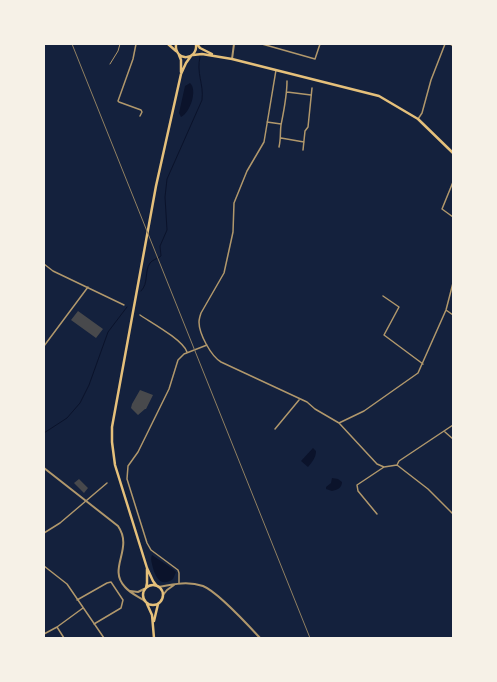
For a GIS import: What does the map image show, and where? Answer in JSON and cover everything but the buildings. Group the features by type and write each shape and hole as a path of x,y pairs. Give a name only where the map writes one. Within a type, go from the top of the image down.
{"main road":[{"path":"168,44 176,51 182,60 182,74"},
{"path":"176,44 176,51"},
{"path":"196,44 200,48 214,55"},
{"path":"154,638 154,625 158,604 162,600 163,595 162,591 152,581 147,568 117,471 112,442 112,427 151,212 182,74 187,61 196,49 196,44"},
{"path":"179,55 184,57 199,54 214,55 379,96 418,119 453,153"},
{"path":"147,568 147,583 142,595 144,601 151,610 154,625"},
{"path":"145,588 152,585 158,586"},
{"path":"147,604 158,604"}],"street":[{"path":"136,44 133,59 118,101 141,110 142,112 140,116"},
{"path":"232,59 234,44"},
{"path":"262,44 315,59 320,44"},
{"path":"418,119 422,113 431,80 445,44"},
{"path":"276,70 264,142 247,171 234,203 233,232 224,273 200,316 199,326 212,355 221,362 300,399 339,423 377,464 384,467"},
{"path":"279,147 281,138 281,124 287,92 287,81"},
{"path":"303,150 306,131 308,128 312,88"},
{"path":"287,92 311,96"},
{"path":"268,122 281,124"},
{"path":"281,138 304,142"},
{"path":"453,182 442,209 453,217"},
{"path":"44,264 124,305"},
{"path":"339,423 364,411 413,378 418,373 446,310 453,284"},
{"path":"44,346 88,287"},
{"path":"383,296 399,307 384,335 423,364"},
{"path":"446,310 453,315"},
{"path":"140,315 180,342 186,348 187,352"},
{"path":"178,584 178,570 151,550 146,543 127,479 128,466 138,452 169,389 178,360 187,352 207,345"},
{"path":"275,429 300,399"},
{"path":"397,465 399,461 445,432 453,425"},
{"path":"445,432 453,439"},
{"path":"377,514 358,491 357,485 384,467 397,465 428,489 453,514"},
{"path":"44,468 84,501 118,526 122,531 124,551 119,564 118,575 121,583 132,594 144,601"},
{"path":"44,533 60,523 107,483"},
{"path":"44,566 67,584 104,638"},
{"path":"77,600 111,582 123,600 121,608 94,624"},
{"path":"163,595 167,590 178,584"},
{"path":"158,586 196,584 211,590 260,638"},
{"path":"129,591 138,592 145,588"},
{"path":"44,634 57,627 83,608"},
{"path":"57,627 64,638"}],"lane":[{"path":"110,64 118,51 120,44"}],"water":[{"path":"190,83 193,91 192,101 187,111 181,117 179,113 185,86"},
{"path":"313,448 316,451 314,460 308,467 301,461"},
{"path":"332,478 338,479 342,482 339,488 332,491 326,489 326,487 331,483"},
{"path":"152,555 176,572 173,579 166,582 160,581 153,568 151,560"}],"waterway":[{"path":"141,291 145,285 148,266 152,261 161,256 160,246 167,230 165,197 167,179 202,100 199,68 200,57"},
{"path":"44,433 67,418 80,403 89,385 108,332 127,307"}],"railway":[{"path":"72,44 310,638"}]}
